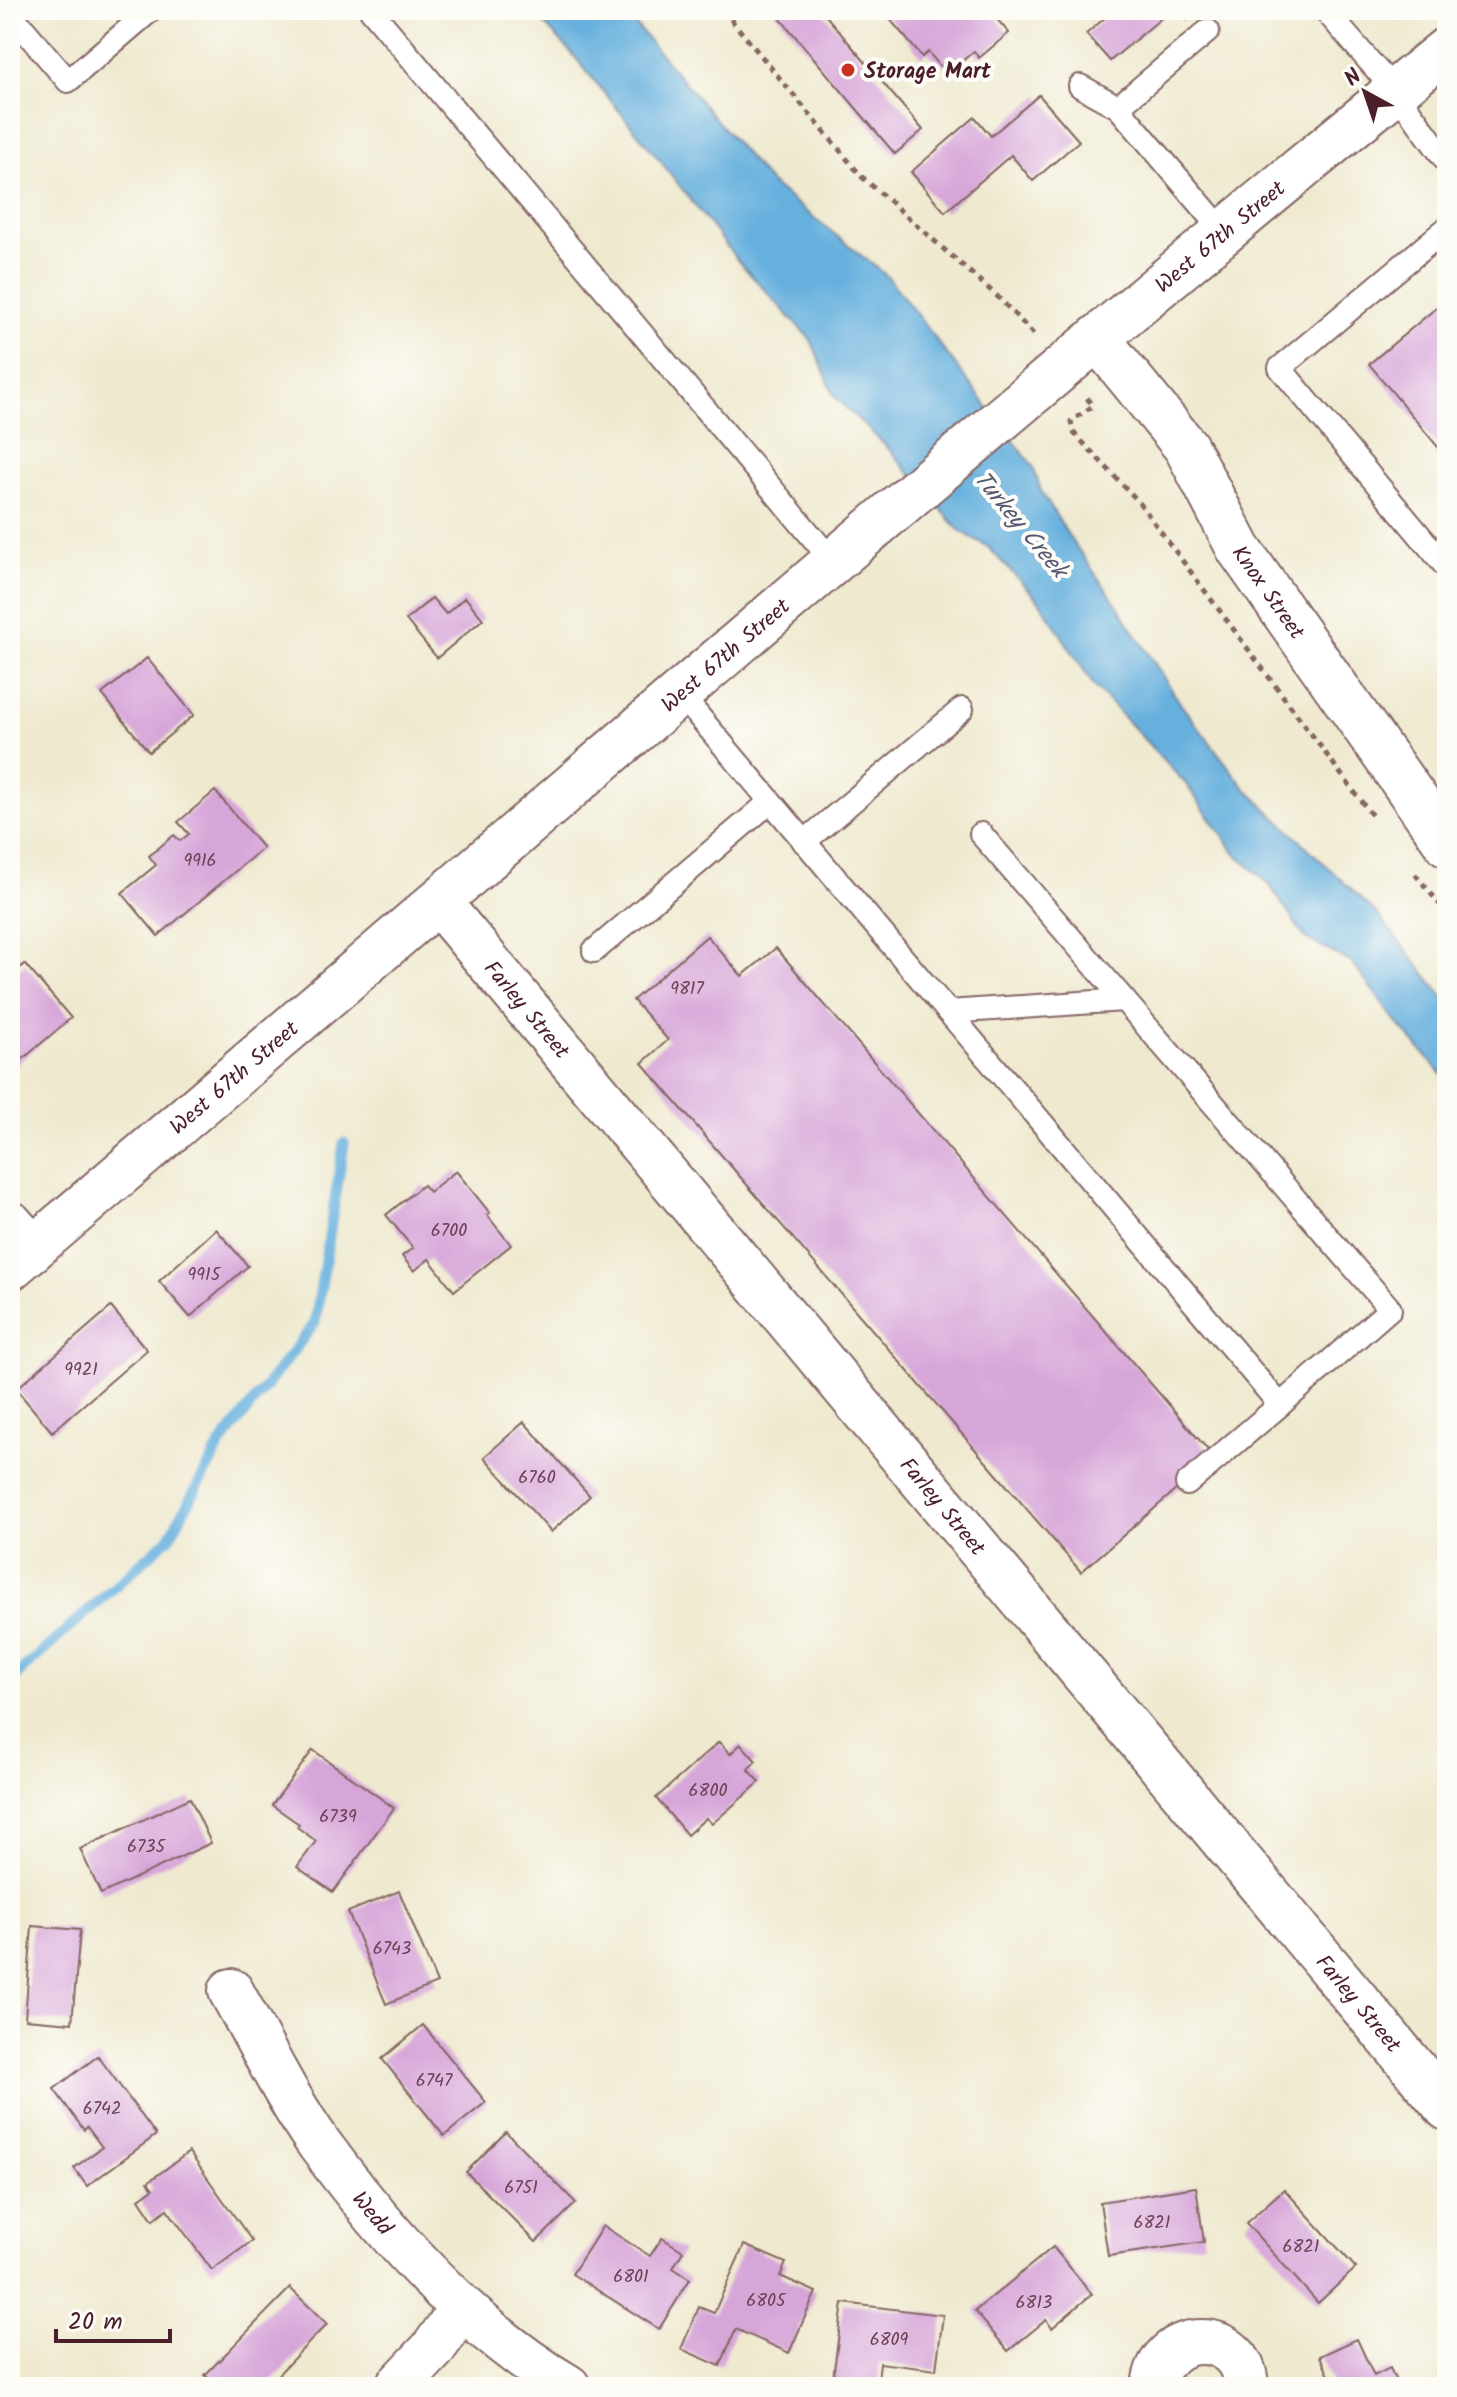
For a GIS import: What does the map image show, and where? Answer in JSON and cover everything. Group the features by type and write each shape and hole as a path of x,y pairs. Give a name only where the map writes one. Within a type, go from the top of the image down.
{"street":[{"name":"West 67th Street","path":"18,1247 439,903 892,511 1447,49"},
{"name":"Knox Street","path":"1097,338 1186,447 1239,549 1446,839"},
{"name":"Farley Street","path":"439,903 1447,2108"},
{"name":"Wedd","path":"231,1991 320,2145 393,2235 462,2308 568,2387"},
{"path":"397,2387 433,2349 462,2308"},
{"path":"1154,2387 1155,2375 1174,2350 1188,2343 1205,2341 1231,2352 1241,2364 1246,2387"}],"lane":[{"path":"10,13 68,81 151,10"},
{"path":"371,10 834,563"},
{"path":"1325,10 1395,91 1447,162"},
{"path":"1118,107 1208,31"},
{"path":"1080,86 1118,107 1224,232"},
{"path":"1447,228 1280,368 1447,568"},
{"path":"680,694 1280,1405"},
{"path":"804,842 962,709"},
{"path":"594,951 770,802"},
{"path":"981,834 1390,1309 1187,1484"},
{"path":"948,1012 1124,1000"}],"water":[{"name":"Turkey Creek","path":"531,10 623,10 769,182 887,276 1033,466 1041,491 1068,535 1182,706 1245,788 1378,915 1447,1001 1447,1080 1395,1020 1352,963 1305,938 1269,884 1235,853 1186,784 1094,686 1040,602 988,547 959,530 887,447 835,397 811,340 739,262 570,51"}],"building":[{"name":"Storage Mart","path":"773,10 821,10 923,130 895,154"},
{"name":"Storage Mart","path":"882,10 989,10 1009,33 979,58 974,51 953,69 947,62 941,67 928,52 922,57"},
{"path":"1114,10 1171,10 1110,61 1086,34"},
{"path":"1179,10 1199,10 1187,20"},
{"path":"1039,95 1079,141 1033,181 1011,155 945,212 911,172 975,117 991,136"},
{"path":"1447,299 1447,458 1369,364"},
{"path":"465,597 483,619 437,658 406,620 432,598 446,614"},
{"path":"147,658 194,715 149,752 102,694"},
{"path":"215,791 263,848 158,936 122,893 156,865 149,856 174,835 180,841 189,834 178,822"},
{"path":"707,936 742,976 776,948 1214,1457 1081,1572 642,1063 668,1040 633,1000"},
{"path":"25,964 71,1018 10,1070 10,976"},
{"path":"456,1171 511,1245 454,1291 429,1259 414,1271 402,1256 413,1248 386,1215 423,1185 429,1192"},
{"path":"216,1229 248,1266 190,1317 159,1281"},
{"path":"111,1307 147,1350 52,1432 16,1389"},
{"path":"524,1422 590,1496 551,1532 484,1457"},
{"path":"719,1742 730,1754 741,1744 756,1761 748,1769 760,1782 712,1824 706,1818 687,1835 656,1798"},
{"path":"313,1750 394,1808 333,1892 297,1867 316,1841 272,1805"},
{"path":"190,1798 211,1843 101,1894 80,1849"},
{"path":"399,1891 437,1983 386,2004 348,1912"},
{"path":"32,1926 80,1930 72,2023 25,2019"},
{"path":"423,2025 486,2102 444,2136 382,2059"},
{"path":"98,2056 156,2135 87,2186 74,2168 102,2147 87,2127 84,2130 54,2089"},
{"path":"506,2132 576,2203 536,2242 466,2172"},
{"path":"189,2152 252,2241 212,2270 167,2209 153,2220 139,2199 153,2189 148,2182"},
{"path":"1196,2187 1204,2242 1108,2256 1100,2202"},
{"path":"1284,2189 1356,2268 1318,2303 1246,2223"},
{"path":"603,2226 650,2256 662,2238 683,2251 673,2268 690,2279 659,2329 572,2274"},
{"path":"744,2245 786,2263 780,2276 816,2292 789,2353 736,2329 720,2366 681,2349 699,2307 714,2313"},
{"path":"1053,2247 1092,2294 1052,2328 1046,2320 1008,2351 975,2311"},
{"path":"290,2288 327,2324 266,2387 217,2387 205,2375"},
{"path":"843,2303 943,2315 936,2370 880,2363 877,2387 832,2385"},
{"path":"1357,2339 1374,2376 1390,2368 1399,2387 1334,2387 1320,2356"}],"waterway":[{"path":"10,1681 169,1538 221,1444 315,1323 344,1143"}],"place":[{"name":"Storage Mart","path":"848,70"}]}
